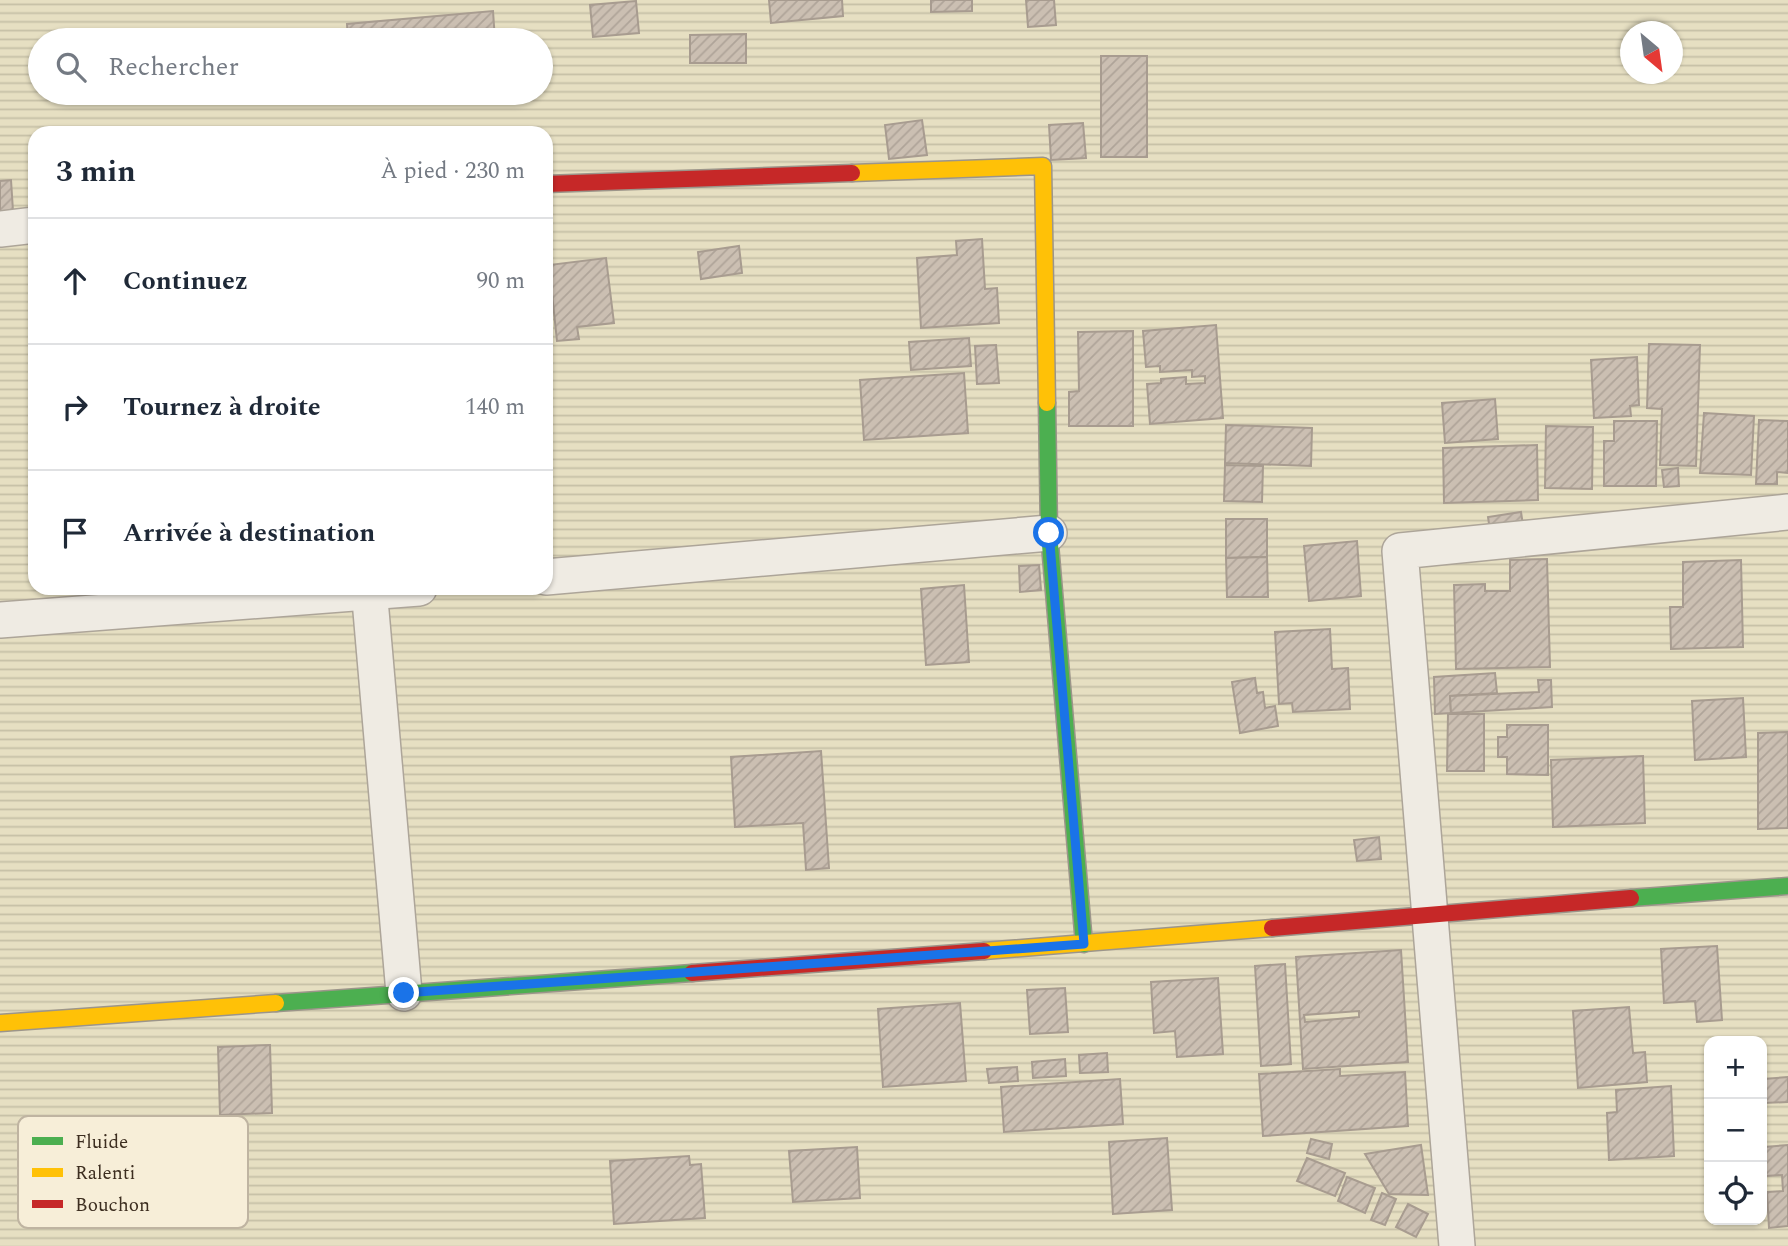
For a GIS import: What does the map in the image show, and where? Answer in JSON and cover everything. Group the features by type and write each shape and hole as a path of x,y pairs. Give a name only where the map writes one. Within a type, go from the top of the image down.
{"street":[{"path":"553,184 1043,166 1049,533 1084,944"},
{"path":"0,229 28,226"},
{"path":"1457,1246 1400,551 1788,512"},
{"path":"553,576 1049,533"},
{"path":"0,620 308,595"},
{"path":"369,595 404,993"},
{"path":"0,1023 1084,944 1788,886"}],"shaded area":[{"path":"0,0 1788,0 1788,1246 0,1246"}],"building":[{"path":"769,0 842,0 843,16 771,23"},
{"path":"931,0 972,0 972,11 931,12"},
{"path":"1026,0 1054,0 1056,25 1028,27"},
{"path":"636,1 639,33 593,37 590,5"},
{"path":"493,11 494,28 347,28 347,24"},
{"path":"746,34 746,63 690,63 690,35"},
{"path":"1101,56 1147,56 1147,157 1101,157"},
{"path":"922,120 927,155 889,159 885,125"},
{"path":"1083,123 1086,158 1051,160 1049,125"},
{"path":"11,180 13,211 0,211 0,181"},
{"path":"982,239 985,289 997,288 999,323 921,328 917,258 957,255 956,241"},
{"path":"739,246 742,273 701,279 698,252"},
{"path":"606,258 614,323 577,327 579,339 557,341 553,265"},
{"path":"1216,325 1223,418 1150,424 1147,384 1161,383 1161,379 1186,377 1186,384 1205,383 1205,376 1192,377 1192,370 1160,372 1160,366 1146,367 1143,331"},
{"path":"1133,331 1133,426 1069,426 1069,392 1079,391 1078,332"},
{"path":"969,338 971,366 911,370 909,342"},
{"path":"1649,344 1700,345 1696,466 1660,465 1662,409 1647,408"},
{"path":"996,345 999,383 977,384 975,346"},
{"path":"1637,357 1639,405 1630,406 1631,416 1594,418 1591,360"},
{"path":"964,373 968,433 864,440 860,380"},
{"path":"1495,399 1498,439 1445,443 1442,403"},
{"path":"1704,413 1754,416 1751,475 1700,473"},
{"path":"1759,420 1788,421 1788,473 1777,472 1777,484 1756,484"},
{"path":"1614,421 1657,421 1656,486 1604,486 1604,441 1614,441"},
{"path":"1226,425 1312,428 1311,466 1225,463"},
{"path":"1546,426 1593,427 1592,489 1545,488"},
{"path":"1537,445 1538,500 1444,503 1443,448"},
{"path":"1225,465 1263,466 1262,502 1224,501"},
{"path":"1678,468 1679,486 1664,487 1662,470"},
{"path":"1521,512 1524,532 1491,537 1488,517"},
{"path":"1226,519 1267,519 1267,557 1226,558"},
{"path":"1357,541 1361,596 1309,601 1304,546"},
{"path":"1267,557 1268,597 1227,597 1226,558"},
{"path":"1547,559 1550,667 1456,669 1454,585 1485,584 1485,591 1510,591 1510,560"},
{"path":"1741,560 1743,647 1671,649 1670,607 1683,607 1683,562"},
{"path":"1039,565 1041,590 1020,592 1019,566"},
{"path":"964,585 969,662 926,665 921,589"},
{"path":"1330,629 1332,669 1348,668 1350,709 1293,712 1292,703 1279,704 1275,632"},
{"path":"1495,673 1497,693 1450,696 1451,713 1435,714 1434,677"},
{"path":"1255,678 1257,693 1263,692 1265,708 1275,706 1278,726 1240,733 1232,682"},
{"path":"1538,680 1551,680 1552,707 1451,713 1450,696 1539,692"},
{"path":"1743,698 1746,757 1695,760 1692,701"},
{"path":"1448,714 1484,714 1484,771 1447,771"},
{"path":"1507,725 1548,725 1548,775 1507,774 1507,757 1498,757 1498,737 1507,737"},
{"path":"1788,732 1788,828 1758,829 1758,733"},
{"path":"821,751 829,868 806,870 803,823 735,827 731,757"},
{"path":"1643,756 1645,823 1553,827 1551,760"},
{"path":"1379,837 1381,859 1357,861 1354,840"},
{"path":"1717,946 1722,1020 1697,1022 1695,1001 1664,1003 1661,949"},
{"path":"1401,950 1408,1062 1303,1069 1296,957","holes":["1359,1011 1359,1017 1305,1022 1304,1015"]},
{"path":"1285,964 1291,1064 1261,1066 1255,966"},
{"path":"1218,978 1223,1054 1177,1057 1175,1031 1154,1033 1151,982"},
{"path":"1065,988 1068,1032 1030,1034 1027,990"},
{"path":"960,1003 966,1081 883,1087 878,1009"},
{"path":"1629,1007 1633,1053 1645,1052 1647,1082 1578,1088 1573,1011"},
{"path":"270,1045 272,1113 220,1115 218,1047"},
{"path":"1107,1053 1108,1072 1080,1073 1079,1055"},
{"path":"1065,1059 1066,1076 1033,1078 1032,1062"},
{"path":"1017,1067 1018,1081 989,1083 987,1069"},
{"path":"1340,1069 1340,1076 1405,1072 1408,1126 1263,1136 1259,1074"},
{"path":"1788,1077 1788,1102 1767,1103 1767,1079"},
{"path":"1120,1079 1123,1124 1004,1132 1001,1087"},
{"path":"1671,1086 1674,1156 1609,1160 1607,1113 1617,1112 1616,1090"},
{"path":"1167,1138 1172,1210 1113,1214 1109,1142"},
{"path":"1311,1139 1332,1144 1329,1159 1307,1153"},
{"path":"1421,1145 1428,1195 1389,1194 1365,1154"},
{"path":"1788,1145 1788,1226 1769,1228 1767,1192 1783,1191 1782,1175 1767,1176 1767,1147"},
{"path":"857,1147 860,1198 793,1202 789,1151"},
{"path":"689,1156 690,1165 701,1164 705,1218 614,1224 610,1161"},
{"path":"1307,1158 1345,1173 1335,1196 1297,1181"},
{"path":"1347,1177 1375,1188 1365,1213 1338,1201"},
{"path":"1382,1193 1396,1199 1385,1225 1371,1220"},
{"path":"1408,1204 1428,1214 1416,1237 1396,1227"}],"traffic: fast":[{"path":"1047,403 1049,533 1084,944"},
{"path":"1631,898 1788,886"},
{"path":"276,1003 692,973"}],"traffic: slow":[{"path":"852,173 1043,166 1047,403"},
{"path":"984,951 1272,928"},
{"path":"0,1023 276,1003"}],"traffic: jam":[{"path":"553,184 852,173"},
{"path":"1272,928 1631,898"},
{"path":"692,973 984,951"}],"route":[{"path":"404,993 1084,944 1049,533"}]}
